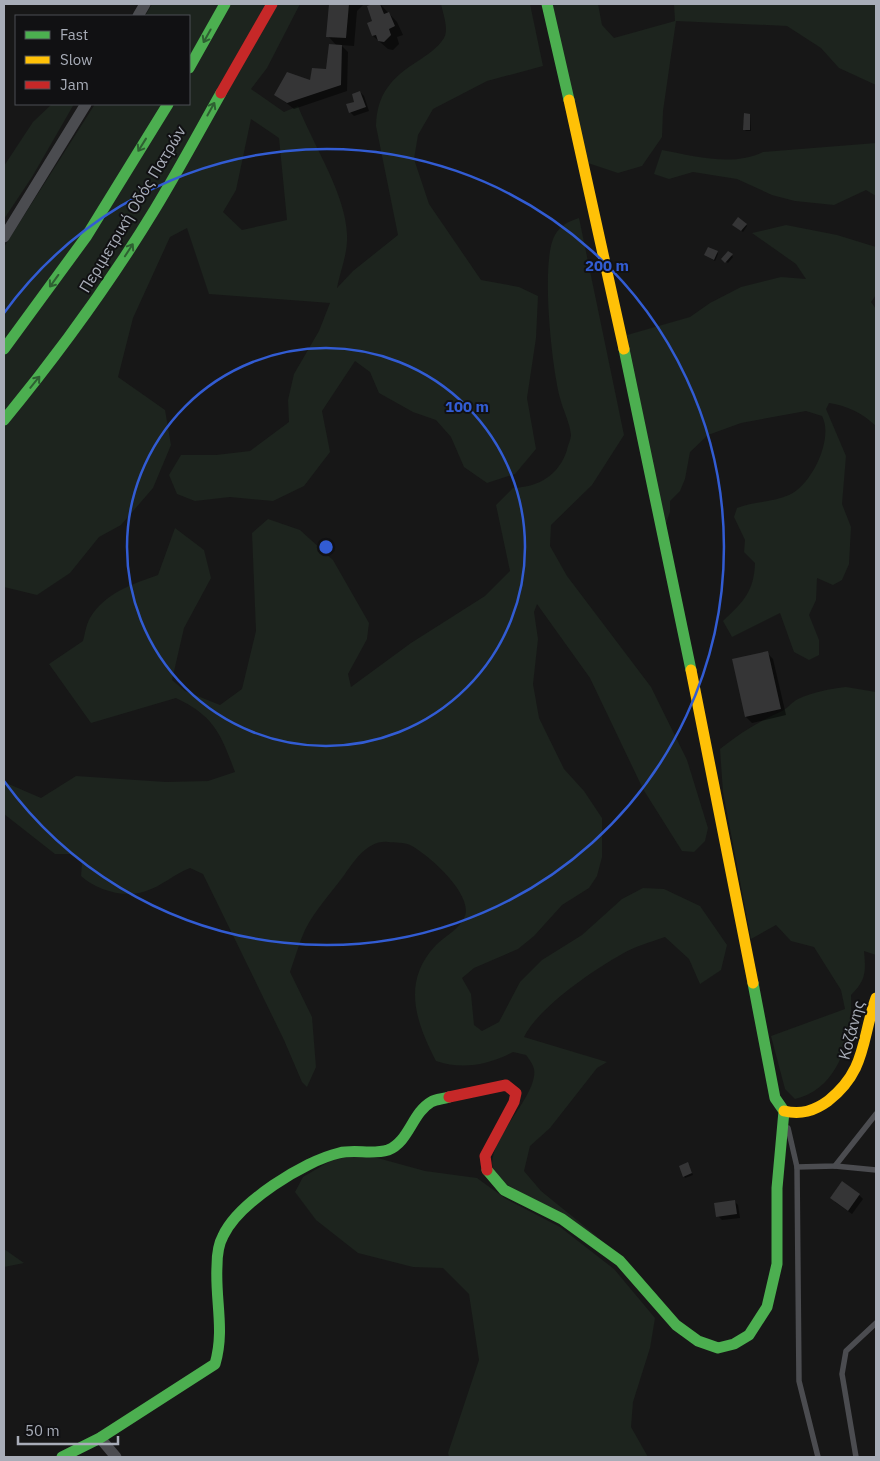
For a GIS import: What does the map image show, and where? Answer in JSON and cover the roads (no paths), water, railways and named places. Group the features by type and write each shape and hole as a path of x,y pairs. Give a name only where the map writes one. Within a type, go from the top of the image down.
{"main road":[{"path":"190,66 225,4"},
{"name":"Περιμετρική Οδός Πατρών","path":"4,420 60,351 112,277 157,205 272,4"},
{"path":"62,1457 100,1438 215,1364 220,1354 221,1338 216,1267 222,1236 236,1218 280,1181 337,1153 390,1149 402,1138 426,1105 432,1101 506,1084 516,1093 514,1102 484,1156 486,1169 504,1190 562,1219 620,1261 676,1325 698,1340 718,1348 734,1344 749,1335 767,1307 777,1264 777,1188 784,1111 775,1098 688,653 599,227 547,4"},
{"name":"Περιμετρική Οδός Πατρών","path":"4,348 86,237 167,105"},
{"name":"Κοζάνης","path":"784,1111 804,1114 819,1107 841,1092 854,1077 862,1060 871,1010 876,998"}],"street":[{"path":"139,15 146,4"},
{"path":"4,237 85,105"},
{"path":"100,1438 116,1457"}],"lane":[{"path":"784,1111 797,1166 799,1381 818,1457"},
{"path":"835,1166 876,1114"},
{"path":"797,1166 835,1166 876,1170"},
{"path":"856,1457 842,1374 846,1351 876,1323"}]}
